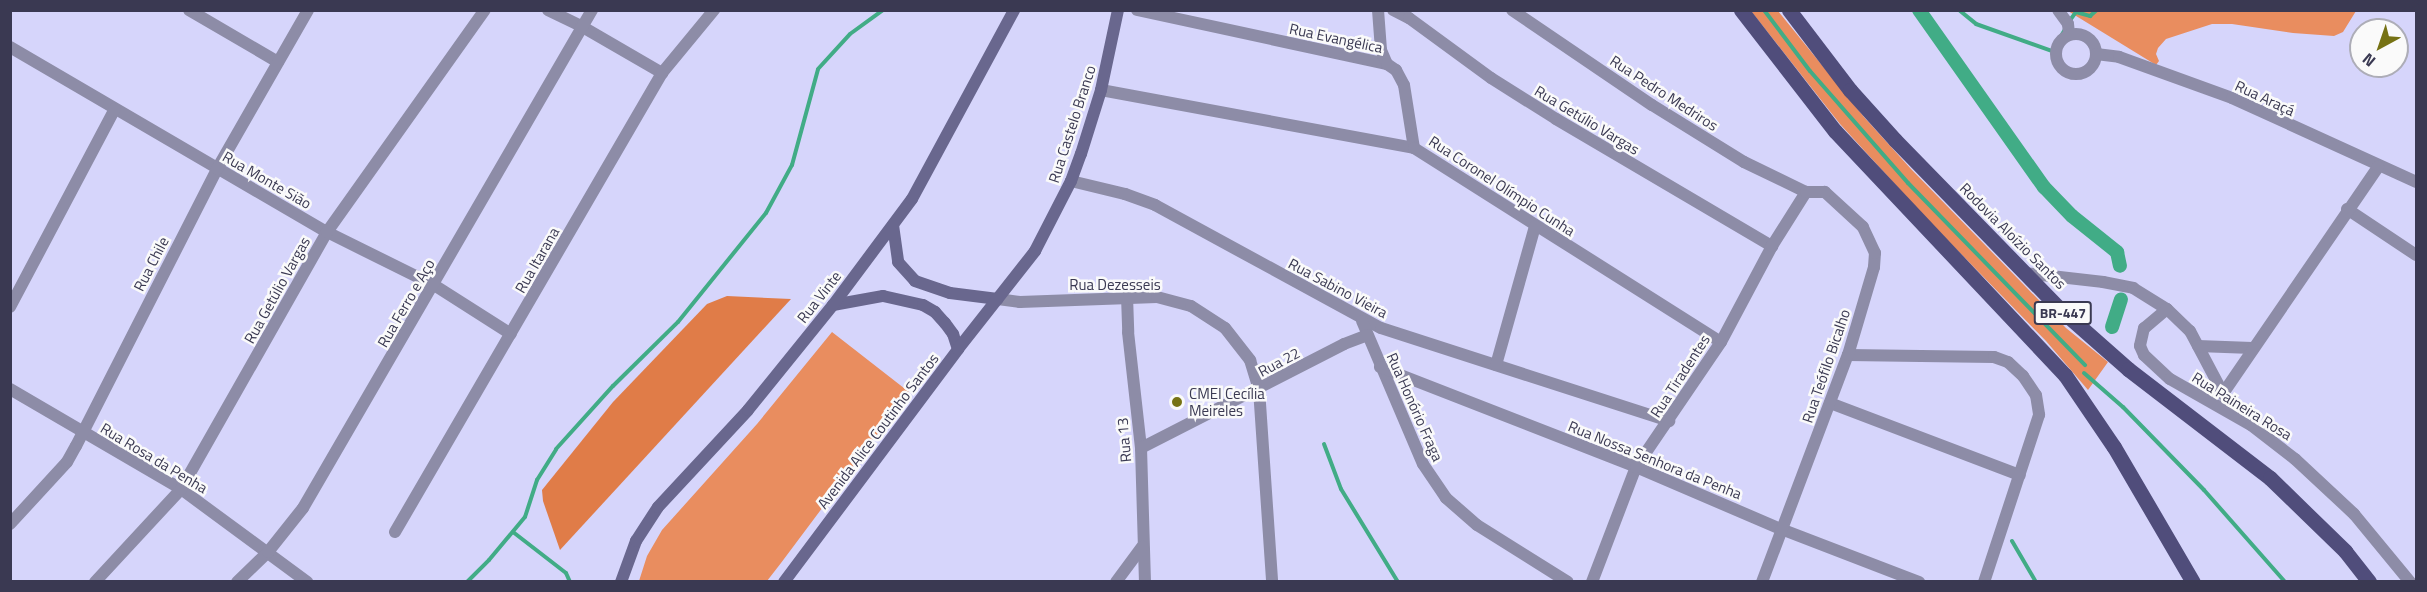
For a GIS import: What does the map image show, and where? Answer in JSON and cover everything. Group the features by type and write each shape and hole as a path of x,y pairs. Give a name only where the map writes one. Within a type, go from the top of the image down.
{"main road":[{"name":"Rua Vinte","path":"621,581 636,541 658,507 748,410 833,305 893,225 922,182 1014,10"},
{"name":"Rua Castelo Branco","path":"998,299 1035,251 1071,181 1101,90 1118,10"},
{"name":"BR-447","path":"1742,10 1765,45 1835,131 2066,375 2114,447 2193,582"},
{"name":"Rodovia Aloízio Santos","path":"1789,10 1858,99 2024,273 2098,344 2270,478 2345,551 2369,582"},
{"path":"893,225 898,262 915,281 950,293 998,299"},
{"path":"833,305 883,296 923,305 945,323 953,334 958,349"},
{"name":"Avenida Alice Coutinho Santos","path":"783,582 998,299"}],"street":[{"path":"189,10 278,62"},
{"name":"Rua Chile","path":"10,524 67,462 217,169 308,10"},
{"name":"Rua Getúlio Vargas","path":"95,582 181,489 327,232 485,10"},
{"path":"548,10 662,72"},
{"name":"Rua Ferro e Aço","path":"237,582 268,552 303,508 592,10"},
{"name":"Rua Itarana","path":"395,532 662,72 714,10"},
{"name":"Rua Evangélica","path":"1137,10 1387,64"},
{"path":"1378,10 1379,40 1387,64 1401,77 1404,85 1414,148"},
{"name":"Rua Getúlio Vargas","path":"1393,10 1408,18 1491,78 1556,119 1772,246"},
{"name":"Rua Pedro Medriros","path":"1512,10 1652,105 1744,162 1806,192"},
{"path":"2058,10 2068,24 2069,34"},
{"path":"2079,33 2088,37 2094,45 2096,54 2094,64 2087,71 2078,74 2060,67 2055,54 2061,39 2069,34 2079,33"},
{"name":"Rua Monte Sião","path":"12,52 116,109 327,232 434,285 511,334"},
{"name":"Rua Araçá","path":"2096,54 2119,57 2232,98 2416,182"},
{"name":"Rua Coronel Olímpio Cunha","path":"1101,90 1414,148 1721,342"},
{"path":"10,307 116,109"},
{"name":"Rua Paineira Rosa","path":"2224,392 2378,166"},
{"name":"Rua Sabino Vieira","path":"1071,181 1125,194 1155,205 1362,321 1669,421"},
{"name":"Rua Tiradentes","path":"1592,582 1636,467 1721,342 1772,246 1806,192"},
{"name":"Rua Teófilo Bicalho","path":"1762,582 1848,355 1874,267 1875,253 1863,227 1839,202 1825,192 1806,192"},
{"path":"2347,210 2416,255"},
{"path":"1496,365 1535,226"},
{"path":"2024,273 2103,282 2133,288 2168,309 2185,323 2224,392 2228,412"},
{"name":"Rua Dezesseis","path":"998,299 1020,302 1126,296 1157,297 1191,306 1225,328 1250,360 1260,389 1272,582"},
{"name":"Rua 13","path":"1126,296 1141,448 1142,547 1145,582"},
{"name":"Rua Paineira Rosa","path":"2168,309 2144,328 2140,346 2144,355 2170,379 2251,426 2304,466 2354,514 2410,582"},
{"name":"Rua Honório Fraga","path":"1362,321 1423,464 1446,498 1477,525 1568,582"},
{"name":"Rua 22","path":"1141,448 1344,344 1367,335"},
{"path":"2198,346 2252,348"},
{"path":"1848,355 1994,357 2008,362 2023,376 2036,395 2039,415 1984,582"},
{"name":"Rua Nossa Senhora da Penha","path":"1380,367 1636,467 1781,529 1919,582"},
{"name":"Rua Rosa da Penha","path":"10,389 181,489 307,582"},
{"path":"1830,403 2020,475"},
{"path":"1116,582 1142,547"}],"shaded area":[{"path":"1751,11 1778,11 1864,117 1911,169 2066,328 2108,362 2088,390 2046,341 1925,217 1840,124"},
{"path":"2068,11 2356,11 2352,18 2349,18 2343,32 2334,36 2293,33 2232,24 2212,24 2166,39 2158,48 2156,54 2159,61 2156,65"},
{"path":"727,296 791,299 560,550 543,501 542,490 613,402 707,304"},
{"path":"832,332 909,392 781,563 767,581 639,581 647,556 662,530 757,424"}],"waterway":[{"path":"467,582 525,517 537,480 556,449 613,386 678,322 766,213 792,165 818,69 850,34 883,10"},
{"path":"1764,10 1810,71 1908,183 2085,365"},
{"path":"1919,10 2044,187 2072,216 2117,252 2120,266"},
{"path":"1959,10 1976,24 2052,51 2065,29"},
{"path":"2068,23 2076,12 2090,16 2097,10"},
{"path":"2112,327 2121,299"},
{"path":"2084,373 2123,407 2204,490 2285,582"},
{"path":"1324,444 1341,489 1398,582"},
{"path":"513,532 566,573 570,582"},
{"path":"2012,541 2036,582"}],"place":[{"name":"CMEI Cecília Meireles","path":"1177,402"}]}
